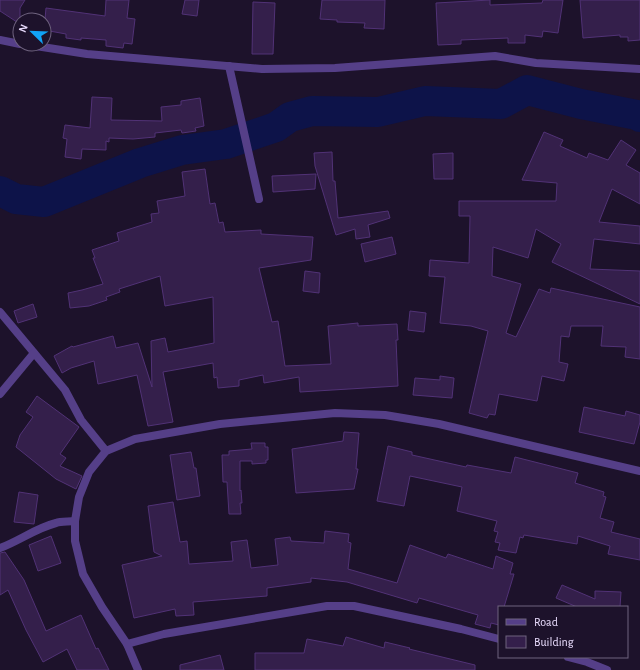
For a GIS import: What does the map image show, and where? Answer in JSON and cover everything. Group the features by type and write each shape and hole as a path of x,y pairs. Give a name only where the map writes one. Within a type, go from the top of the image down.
{"street":[{"path":"0,40 12,42"},
{"path":"52,49 87,54 262,69 335,68 495,56 536,63 640,69"},
{"path":"229,66 259,199"},
{"path":"0,312 65,390 81,420 106,451"},
{"path":"0,394 34,353"},
{"path":"138,670 127,644 102,607 83,574 74,541 75,521 79,497 89,472 106,451 135,439 220,424 335,413 385,414 439,424 640,470"},
{"path":"0,548 57,522 75,521"},
{"path":"127,644 164,634 327,606 354,606 461,629 498,639"},
{"path":"572,658 607,670"}],"building":[{"path":"0,0 25,0 20,8 20,12 12,12 12,19 0,11"},
{"path":"106,0 129,0 127,18 135,19 132,44 124,43 123,48 106,46 106,40 81,38 81,40 66,38 66,34 52,31 52,12 46,12 46,8 105,16"},
{"path":"185,0 199,0 197,16 182,14"},
{"path":"322,0 385,0 384,29 364,28 365,23 337,22 337,20 320,19"},
{"path":"490,0 490,5 542,3 543,0 563,0 558,33 543,31 542,37 525,35 525,43 508,43 508,38 461,40 461,44 438,45 436,3"},
{"path":"580,0 640,0 640,40 628,41 628,37 620,37 620,35 583,38"},
{"path":"253,2 275,3 273,54 252,54"},
{"path":"92,97 112,98 111,120 162,121 161,107 181,105 181,101 200,98 204,126 195,128 196,131 182,133 181,130 155,133 155,137 133,139 109,138 109,142 106,141 106,150 82,149 81,159 65,157 67,139 63,138 65,125 90,128"},
{"path":"544,132 563,140 560,146 587,158 589,153 608,160 621,140 636,150 626,165 640,173 640,204 612,189 599,222 640,226 640,244 594,239 590,269 640,271 640,304 552,262 561,244 536,229 528,258 493,247 492,276 521,284 506,333 516,337 539,289 550,293 551,288 640,307 640,359 625,357 626,347 601,346 603,326 571,326 569,337 561,336 559,362 568,364 564,381 542,376 537,401 499,394 495,415 489,414 487,418 469,413 488,331 471,326 440,323 445,277 429,276 430,260 469,263 470,216 459,216 459,201 556,201 557,183 522,180"},
{"path":"332,152 333,181 335,181 338,218 388,211 390,218 368,225 370,237 356,239 355,229 336,235 315,166 314,153"},
{"path":"453,153 453,179 434,179 433,154"},
{"path":"205,169 210,204 215,203 219,223 223,222 225,232 261,230 261,234 313,237 311,260 259,268 272,322 278,321 285,366 331,364 328,326 358,323 358,326 397,324 398,340 396,340 398,386 300,392 299,377 264,383 263,375 239,380 239,386 218,388 217,377 214,378 213,363 163,372 173,422 148,426 137,375 98,384 94,361 71,368 62,373 54,356 72,346 73,347 113,336 116,348 138,343 152,387 151,341 165,338 168,352 214,343 213,297 165,306 160,276 119,289 120,292 106,297 107,300 89,306 70,308 68,293 103,284 93,258 95,258 92,250 119,241 117,233 152,222 151,214 159,213 157,201 185,196 182,172"},
{"path":"316,174 315,189 273,192 272,176"},
{"path":"392,237 396,254 365,262 361,244"},
{"path":"305,271 320,273 319,293 303,291"},
{"path":"33,304 37,317 18,323 14,311"},
{"path":"410,311 426,313 424,332 408,330"},
{"path":"440,376 454,378 452,398 413,395 415,378 440,380"},
{"path":"37,396 79,427 60,454 66,458 60,466 82,476 76,489 56,479 16,447 20,435 33,417 26,412"},
{"path":"584,407 625,416 626,411 640,415 640,422 634,444 579,432"},
{"path":"344,432 359,433 356,469 358,469 354,489 296,493 292,449 343,441"},
{"path":"251,443 265,443 265,447 268,447 268,460 266,460 266,463 252,464 252,461 240,461 240,491 241,490 242,503 240,503 241,514 229,514 227,482 223,482 222,455 229,455 229,451 252,449"},
{"path":"388,446 412,452 412,455 466,467 467,465 511,473 515,457 578,473 575,483 604,492 603,496 606,497 600,518 614,522 611,532 640,539 640,560 608,554 610,546 578,536 577,544 524,535 523,538 520,537 516,553 498,550 500,543 495,542 498,532 494,531 497,521 457,511 462,487 410,476 404,506 377,501"},
{"path":"191,452 194,468 196,468 200,496 177,500 170,455"},
{"path":"19,492 38,495 34,524 14,522"},
{"path":"173,502 180,542 187,541 189,564 233,561 231,542 247,540 251,568 278,565 275,539 290,537 291,541 324,543 325,531 349,534 348,542 351,543 348,569 397,583 410,545 446,558 448,554 493,569 496,556 513,563 510,574 514,574 504,606 498,606 498,625 491,623 490,628 475,624 478,615 419,598 417,603 347,582 311,578 311,582 267,588 267,596 193,602 194,615 176,616 175,609 134,618 122,565 162,556 154,552 148,506"},
{"path":"51,536 61,563 38,571 29,545"},
{"path":"5,552 24,580 46,631 81,615 96,649 98,648 109,670 77,670 67,649 43,662 26,630 8,590 0,595 0,553"},
{"path":"562,585 595,599 595,591 621,592 620,606 575,606 556,598"},
{"path":"346,637 384,648 385,642 410,648 409,649 475,665 475,670 255,670 255,653 304,653 307,639 343,646"},
{"path":"220,655 224,670 180,670 180,665"}],"waterway":[{"path":"0,191 16,199 44,202 140,163 182,150 226,144 276,127 290,117 312,111 378,112 425,101 501,104 527,90 581,104 637,115 640,117"}]}
